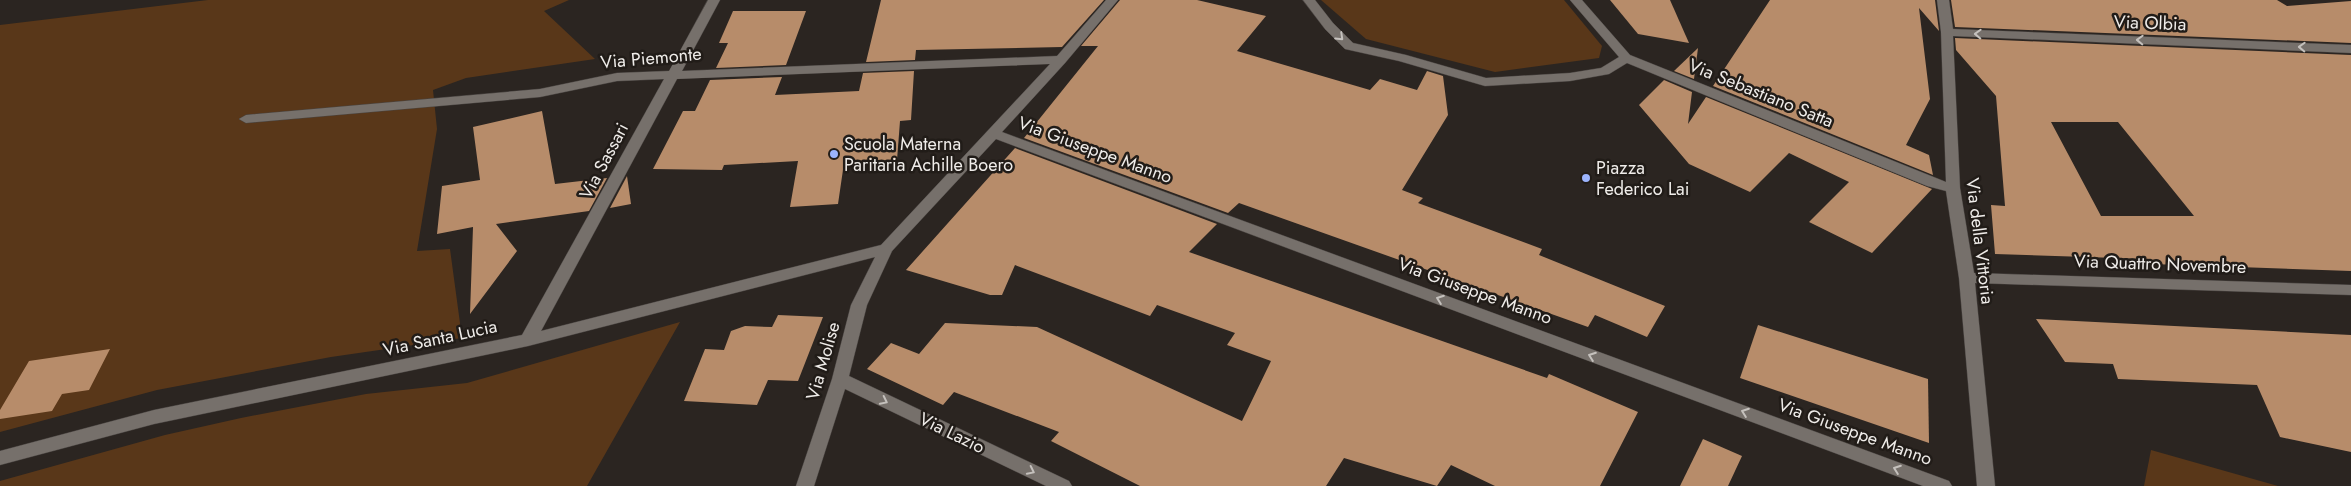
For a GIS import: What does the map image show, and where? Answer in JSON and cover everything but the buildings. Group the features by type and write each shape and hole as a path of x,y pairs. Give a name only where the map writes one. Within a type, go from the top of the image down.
{"street":[{"name":"Via Sassari","path":"528,340 714,0"},
{"name":"Via Molise","path":"805,486 840,380 859,306 886,249 1061,60 1112,0"},
{"path":"1309,0 1329,26 1349,46 1402,58 1485,82 1570,77 1605,71 1626,58"},
{"name":"Via Sebastiano Satta","path":"1576,0 1626,58 1932,183 1953,188"},
{"name":"Via della Vittoria","path":"1943,0 1947,32 1953,188 1967,278 1986,486"},
{"name":"Via Olbia","path":"1947,32 2351,49"},
{"name":"Via Piemonte","path":"246,119 344,112 540,93 617,77 1061,60"},
{"name":"Via Giuseppe Manno","path":"994,133 1943,486"},
{"name":"Via Santa Lucia","path":"0,458 154,418 528,340 886,249"},
{"name":"Via Quattro Novembre","path":"1967,278 2351,290"},
{"name":"Via Lazio","path":"840,380 1063,486"}],"shaded area":[{"path":"208,0 569,0 544,11 595,59 466,78 433,90 437,129 417,251 450,249 462,338 331,357 157,390 0,432 0,25"},
{"path":"1321,0 1564,0 1602,46 1599,58 1495,72 1366,39"},
{"path":"680,322 587,486 0,486 0,481 165,435 366,394 467,383"},
{"path":"2151,450 2278,486 2144,486"}],"place":[{"name":"Scuola Materna Paritaria Achille Boero","path":"834,154"},
{"name":"Piazza Federico Lai","path":"1586,178"}]}
